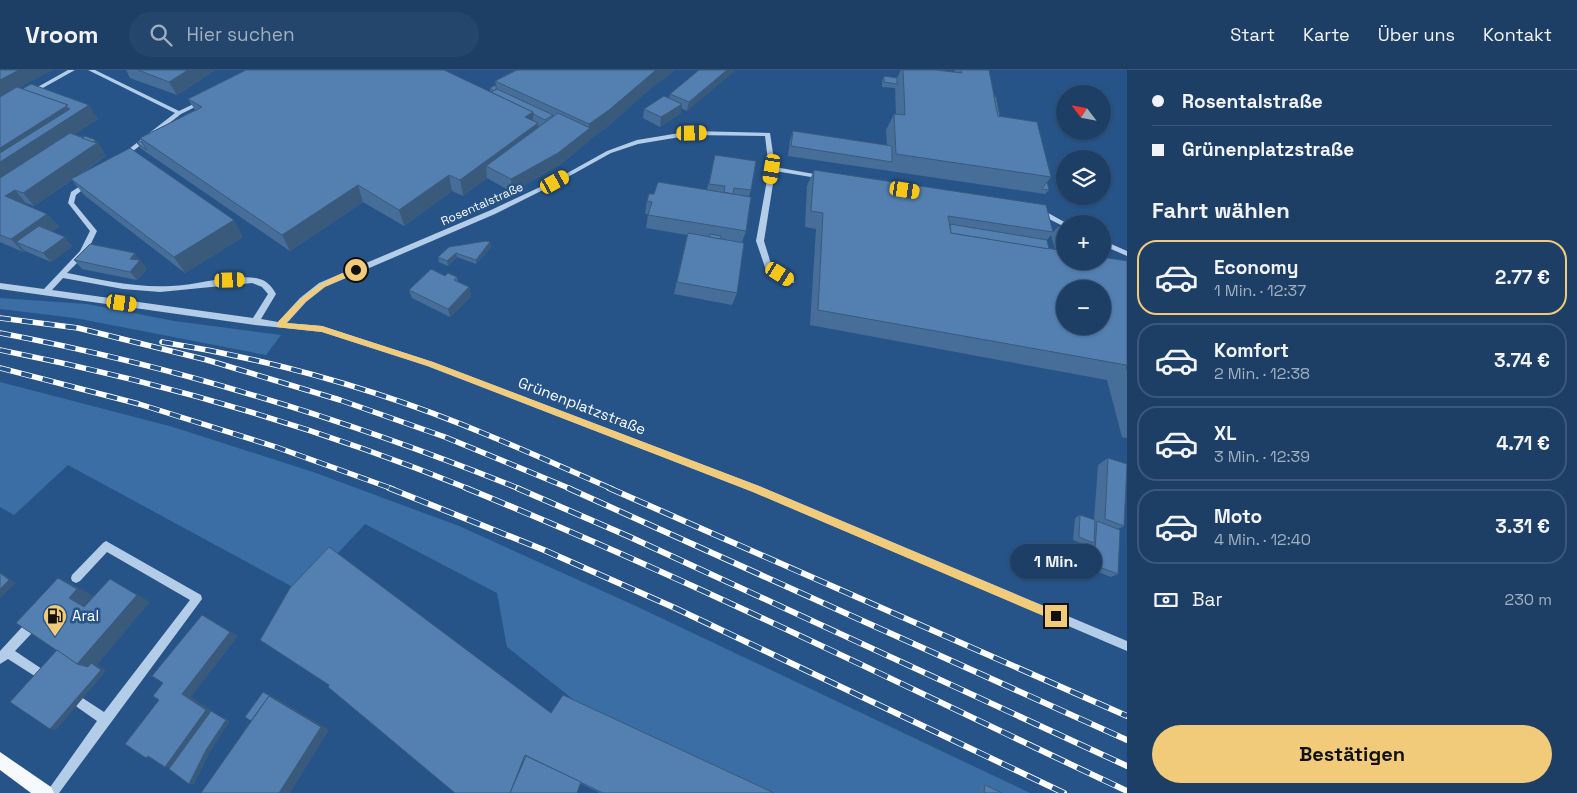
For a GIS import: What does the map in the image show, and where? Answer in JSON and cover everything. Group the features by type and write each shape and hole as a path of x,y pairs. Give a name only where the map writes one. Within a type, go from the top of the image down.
{"main road":[{"path":"0,760 45,793"}],"street":[{"path":"24,96 72,70"},
{"path":"91,70 180,113"},
{"path":"118,160 180,113 205,100"},
{"name":"Rosentalstraße","path":"280,325 303,300 322,285 493,212 555,182 609,152 637,142 692,133 736,132 768,134 772,169"},
{"path":"791,281 769,268 760,241 772,169 831,178"},
{"path":"46,292 84,252 94,230 71,203 72,194 96,177"},
{"path":"1028,210 1038,211 1056,220"},
{"path":"1111,246 1127,254"},
{"path":"62,275 142,288 161,289 196,286 230,280 258,280 268,286 272,294 255,322"},
{"name":"Grünenplatzstraße","path":"0,286 255,322 322,329 440,368 756,489 1127,646"},
{"path":"52,793 197,599 106,546 76,578"},
{"path":"27,630 3,655 40,675"},
{"path":"81,703 105,720"}],"shaded area":[{"path":"0,298 87,304 174,321 281,335 266,355 75,318 0,309"},
{"path":"0,382 173,427 316,473 459,526 640,608 1030,793 763,793 589,712 507,647 497,593 365,524 302,592 68,465 14,515 0,507"}],"building":[{"path":"0,70 19,70 0,80"},
{"path":"138,70 188,70 169,82"},
{"path":"246,70 444,70 533,112 525,117 538,123 460,180 449,175 399,210 358,185 282,235 140,138 202,107 188,99"},
{"path":"517,70 656,70 609,110 589,124 495,81"},
{"path":"699,70 727,70 689,102 670,94"},
{"path":"903,70 936,70 962,73 961,70 989,70 998,116 1037,122 1051,177 896,154 894,114 905,115"},
{"path":"884,76 897,78 897,84 884,82"},
{"path":"31,84 89,105 0,162 0,153 70,109 66,107 68,105 22,89"},
{"path":"496,85 494,91 490,88"},
{"path":"17,87 68,105 0,148 0,97"},
{"path":"497,89 553,115 545,120 533,114 533,112 491,92"},
{"path":"664,96 682,104 661,117 644,109"},
{"path":"994,96 996,97 1000,117 998,116"},
{"path":"558,113 590,128 558,153 511,179 486,166"},
{"path":"793,131 892,146 892,162 791,146"},
{"path":"70,133 97,143 23,193 15,190 5,196 47,214 11,239 0,235 0,178"},
{"path":"85,136 96,140 93,142 82,138"},
{"path":"141,141 147,150 137,143"},
{"path":"130,148 234,220 174,257 71,179"},
{"path":"715,155 756,161 751,190 734,188 733,194 724,192 725,186 709,184"},
{"path":"814,170 1046,205 1053,232 948,216 951,233 1056,250 1056,270 1111,270 1111,258 1127,261 1127,370 1126,365 818,310 823,213 811,211"},
{"path":"658,182 751,197 746,231 648,215 652,202 647,201 649,194 654,194"},
{"path":"1047,182 1049,190 1042,189"},
{"path":"950,224 1047,240 1049,249 951,233"},
{"path":"39,226 65,237 43,253 16,242"},
{"path":"688,233 744,243 737,293 677,282"},
{"path":"710,234 721,236 721,239 709,237"},
{"path":"490,242 476,260 456,253 447,261 438,257 449,247"},
{"path":"90,244 135,253 130,259 140,260 130,272 74,260"},
{"path":"431,269 445,276 448,273 457,277 454,280 469,287 448,309 409,290"},
{"path":"1108,458 1127,464 1124,526 1105,519"},
{"path":"1080,515 1095,520 1094,543 1079,537"},
{"path":"1097,521 1120,530 1118,574 1094,565"},
{"path":"329,547 551,713 563,695 774,793 603,793 525,755 510,793 455,793 328,687 329,685 260,640 290,588"},
{"path":"0,573 9,580 0,589"},
{"path":"58,578 77,589 69,598 84,607 110,579 137,595 77,664 16,623"},
{"path":"202,615 230,632 182,694 206,710 165,767 148,756 146,758 125,744 159,700 153,696 163,683 152,676"},
{"path":"57,650 77,664 88,667 91,663 101,670 50,729 10,702"},
{"path":"263,692 270,696 251,721 245,717"},
{"path":"269,696 321,727 279,793 201,793"},
{"path":"211,711 226,720 206,750 189,784 169,769"},
{"path":"526,756 581,782 577,793 510,793"},
{"path":"985,785 1002,793 984,793"}],"railway":[{"path":"0,318 78,328 207,360 340,400 445,437 571,489"},
{"path":"0,333 133,362 264,398 393,441 520,489"},
{"path":"162,342 204,349 288,368 411,405 521,449 612,489"},
{"path":"0,350 120,376 238,408 354,446 469,489"},
{"path":"0,368 139,404 276,447 393,489"},
{"path":"389,488 544,550 675,608 1064,793"},
{"path":"466,488 633,559 716,597 1127,791"},
{"path":"517,488 630,537 1127,766"},
{"path":"568,488 1127,740"},
{"path":"609,488 1127,716"}],"place":[{"name":"Aral","path":"55,637"}],"route":[{"path":"356,270 322,285 303,300 280,325 322,329 430,364 756,489 1056,616"}]}
